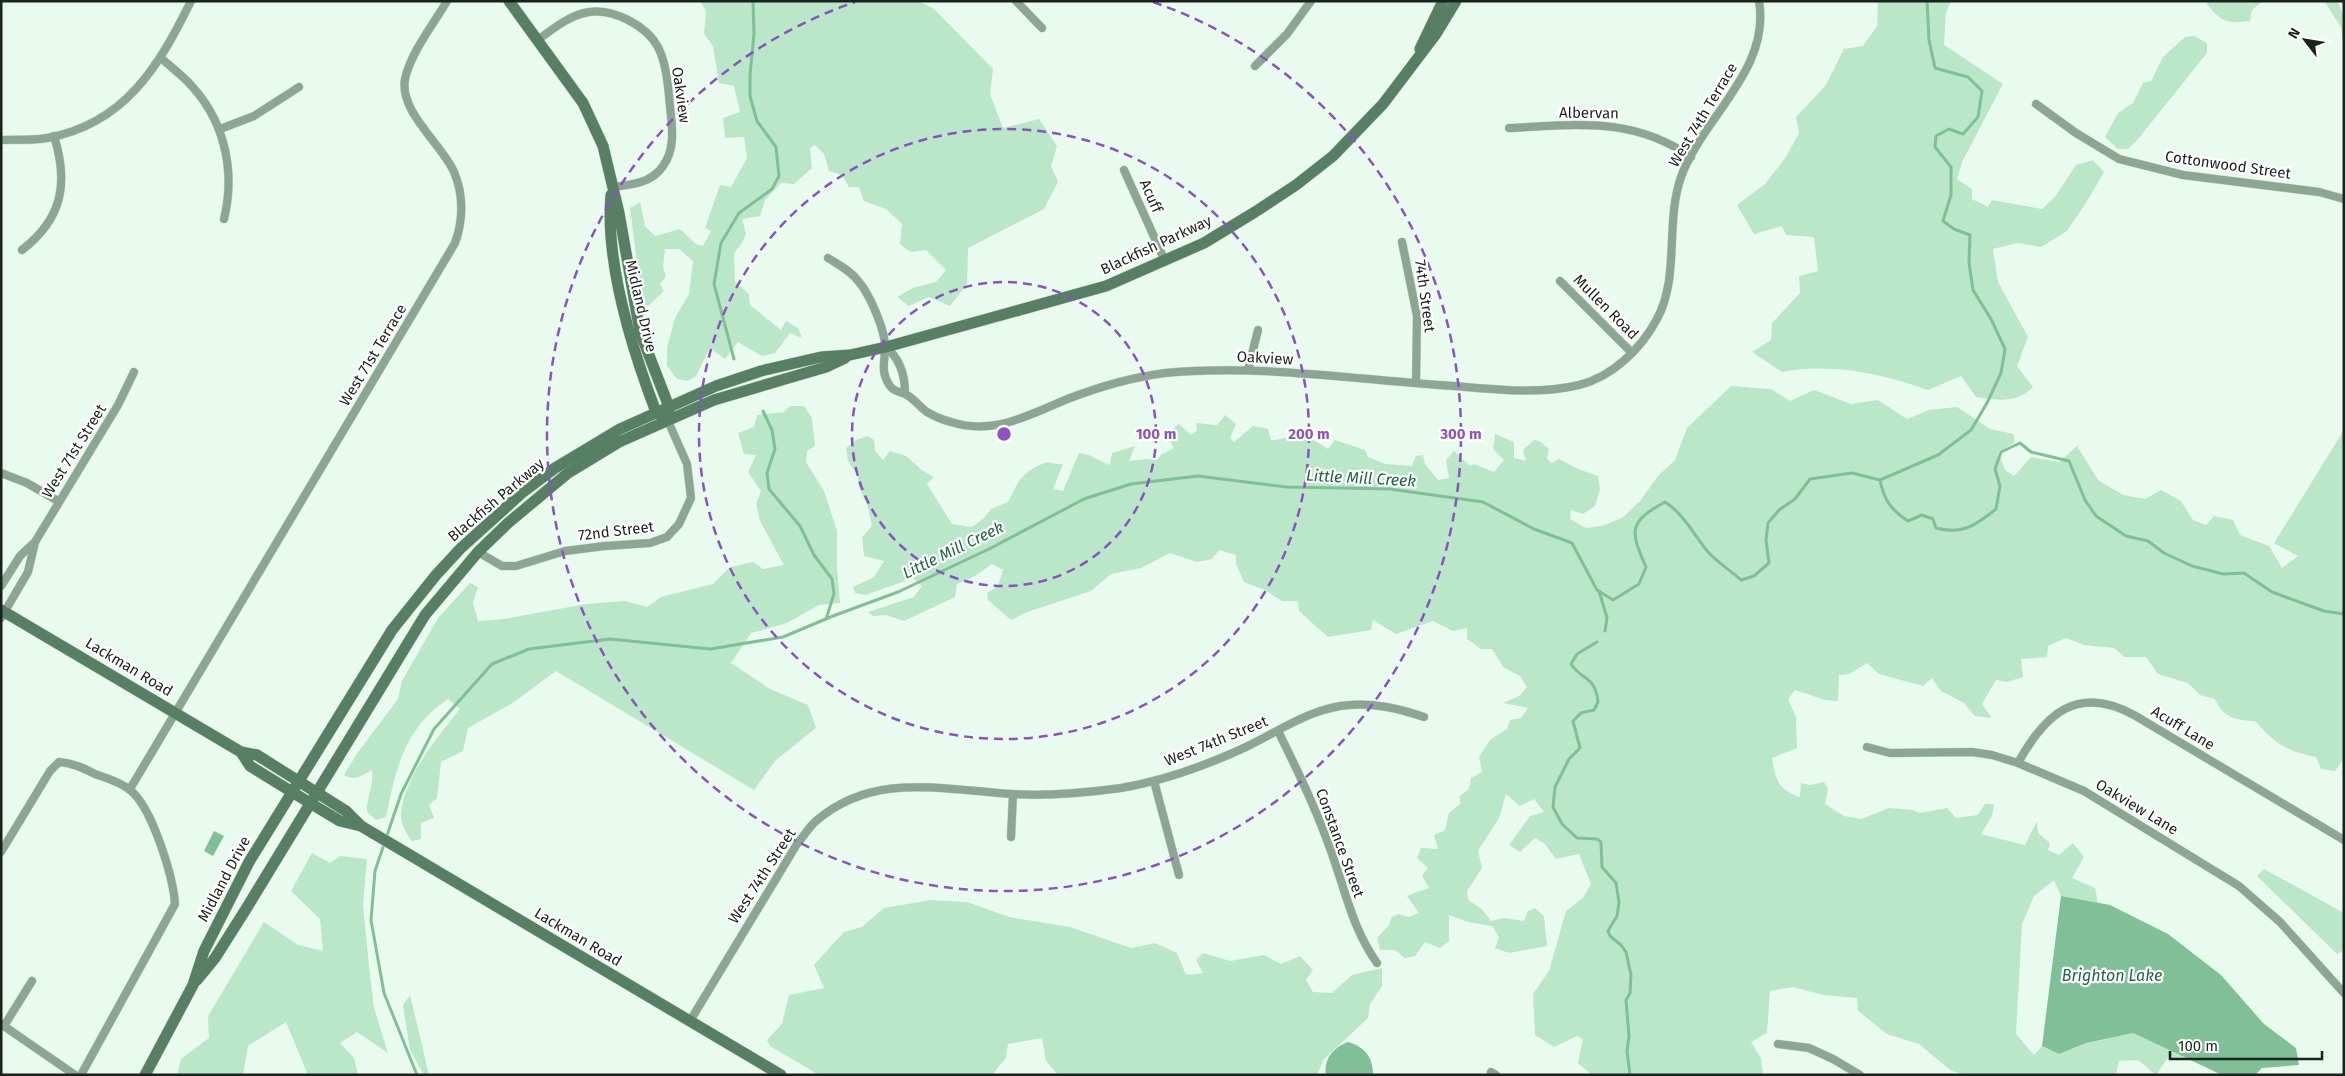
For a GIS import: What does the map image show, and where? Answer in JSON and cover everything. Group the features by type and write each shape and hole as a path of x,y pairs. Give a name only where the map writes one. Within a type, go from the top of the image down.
{"main road":[{"name":"Midland Drive","path":"509,1 579,96 591,118 602,146 619,213 640,332 669,406 668,421"},
{"name":"Blackfish Parkway","path":"1416,60 1428,28 1443,1"},
{"name":"Blackfish Parkway","path":"291,792 392,630 436,574 461,548 523,492 555,468 620,429 716,386 760,371 820,357 850,355 886,347 1106,286 1204,243 1256,212 1296,185 1333,156 1383,104 1436,34 1456,1"},
{"name":"Midland Drive","path":"612,187 609,216 620,293 631,343 656,412"},
{"name":"Blackfish Parkway","path":"310,803 425,615 478,552 537,497 568,473 619,442 714,400 826,367 850,355"},
{"path":"656,412 668,421"},
{"name":"Lackman Road","path":"2,613 241,752 257,756 346,811 361,826 781,1075"},
{"name":"Lackman Road","path":"241,752 250,766 291,792 340,821 361,826"},
{"name":"Midland Drive","path":"145,1075 193,985 204,951 225,908 249,862 291,792"},
{"name":"Midland Drive","path":"193,985 215,958 310,803"}],"street":[{"path":"1,140 54,136 79,129 102,118 133,93 161,58 191,1"},
{"name":"West 71st Terrace","path":"130,789 455,244 461,218 459,187 454,172 445,156 410,108 406,97 405,80 412,60 447,1"},
{"path":"1016,1 1042,28"},
{"path":"1254,66 1286,34 1311,1"},
{"name":"West 74th Terrace","path":"1632,353 1658,317 1665,296 1670,272 1674,203 1685,166 1749,64 1759,39 1761,16 1758,1"},
{"name":"Oakview","path":"539,40 565,21 588,12 597,12 632,22 647,34 657,46 666,72 672,135 671,149 664,165 652,177 642,182 612,187"},
{"path":"161,58 195,89 214,117 220,130 225,145 229,188 224,219"},
{"path":"220,130 261,112 299,86"},
{"name":"Cottonwood Street","path":"2036,104 2076,133 2120,159 2183,175 2319,192 2344,199"},
{"name":"Albervan","path":"1509,128 1617,126 1657,137 1691,157"},
{"path":"22,250 38,238 46,228 53,216 61,192 62,168 54,136"},
{"name":"Acuff","path":"1124,170 1165,261"},
{"name":"74th Street","path":"1402,242 1417,316 1416,383"},
{"name":"Oakview","path":"828,258 841,265 859,282 874,310 886,347 882,364 889,385 894,390 905,393 927,412 971,427 994,427 1009,424 1090,392 1162,374 1248,370 1514,390 1580,385 1608,372 1626,360 1632,353"},
{"name":"Mullen Road","path":"1560,281 1632,353"},
{"path":"1248,370 1258,330"},
{"name":"Oakview","path":"886,347 897,356 905,380 905,393"},
{"name":"West 71st Street","path":"2,613 28,572 35,542 58,501 118,405 134,372"},
{"name":"72nd Street","path":"478,552 496,564 516,566 565,551 650,543 667,537 679,524 691,498 687,464 668,421"},
{"path":"1,473 27,483 58,501"},
{"name":"West 71st Street","path":"1,586 20,556 35,542"},
{"name":"Acuff Lane","path":"2018,763 2031,740 2050,718 2077,705 2092,702 2106,703 2134,715 2344,840"},
{"name":"West 74th Street","path":"690,1021 797,844 815,822 836,806 855,797 898,788 924,786 1013,794 1095,791 1154,781 1219,758 1325,709 1349,705 1374,705 1398,709 1424,717"},
{"name":"Constance Street","path":"1278,730 1329,844 1353,919 1368,951 1377,963"},
{"name":"Oakview Lane","path":"1867,747 1890,753 1972,752 1992,755 2018,763 2084,791 2239,886 2280,922 2344,993"},
{"path":"1,852 50,771 59,762 70,762 130,789 143,803 156,834 174,886 175,904 81,1075"},
{"path":"1154,781 1179,875"},
{"path":"1011,837 1013,794"},
{"path":"32,981 3,1025 74,1075"},
{"path":"1778,1044 1815,1050 1860,1075"}],"shaded area":[{"path":"700,1 919,1 934,9 993,69 990,94 1003,128 1039,119 1057,146 1051,166 1058,182 1044,209 968,248 967,284 950,306 929,297 909,306 897,297 915,287 936,282 946,270 926,250 910,252 900,244 902,224 886,209 864,201 859,187 849,187 842,175 829,171 824,154 815,145 810,148 812,168 794,184 781,183 765,200 760,216 742,219 746,234 734,253 735,282 749,294 750,305 781,330 786,321 798,328 802,338 790,333 775,353 762,356 738,342 725,359 710,348 696,376 688,381 677,379 667,366 667,348 675,318 689,294 693,261 679,249 665,249 663,267 666,276 660,284 664,291 648,306 642,302 630,208 640,202 645,226 655,236 680,229 696,244 703,246 711,231 705,228 720,185 731,187 747,158 744,137 725,138 723,118 740,112 734,86 719,83 713,46 704,34 706,11"},
{"path":"1878,1 1951,1 1946,13 1944,45 2003,84 1962,162 1957,179 1972,189 1972,199 1988,207 1992,200 2042,209 2055,197 2076,165 2093,160 2104,172 2067,231 2041,247 2018,243 1993,249 1998,282 2028,337 2017,366 2033,387 2020,396 2006,399 1976,397 1961,376 1928,390 1874,374 1856,371 1801,369 1782,372 1752,352 1771,340 1772,323 1800,293 1799,276 1818,271 1814,237 1786,235 1782,226 1754,234 1737,205 1765,184 1786,157 1799,133 1796,117 1826,85 1844,49 1863,46 1877,26"},
{"path":"2208,1 2263,1 2252,10 2250,21 2230,22 2216,15 2207,4"},
{"path":"2324,1 2337,1 2344,16 2344,49 2341,27"},
{"path":"2194,36 2207,43 2207,53 2138,139 2128,149 2118,149 2105,137 2118,113 2133,103 2143,83 2151,81 2163,57 2185,37"},
{"path":"1731,386 1771,389 1790,401 1814,390 1851,404 1878,400 1907,419 1929,410 1957,407 1990,429 2014,434 2014,443 1998,452 2005,470 2014,476 2031,457 2059,462 2077,446 2098,480 2123,495 2145,499 2161,490 2181,501 2193,520 2206,525 2214,516 2233,520 2240,535 2269,546 2282,568 2298,556 2274,543 2344,430 2344,758 2335,771 2321,769 2316,757 2288,749 2269,736 2255,721 2231,717 2222,710 2215,699 2200,695 2188,683 2158,674 2146,657 2125,657 2114,648 2084,645 2066,638 2048,646 2047,657 2021,659 2023,677 2007,682 1996,680 1982,704 1992,718 1975,716 1964,703 1941,691 1932,678 1923,686 1879,674 1867,663 1849,674 1839,675 1838,701 1825,700 1795,690 1788,699 1796,717 1797,748 1772,758 1779,783 1786,791 1800,797 1801,783 1810,785 1824,782 1828,789 1825,804 1844,816 1861,819 1889,808 1913,810 1920,813 1947,808 1956,818 1978,815 1985,804 1994,804 1992,816 1981,834 2025,845 2037,821 2038,833 2050,843 2048,850 2059,855 2073,843 2084,857 2072,878 2095,888 2098,903 2061,896 2054,880 2034,896 2022,924 2016,1034 2034,1055 2042,1046 2059,1054 2086,1043 2133,1033 2187,1059 2167,1059 2156,1075 2138,1060 2119,1061 2116,1075 1964,1075 1950,1070 1919,1044 1887,1034 1858,1011 1857,998 1823,995 1793,987 1770,991 1767,1033 1751,1042 1761,1058 1763,1075 1592,1075 1578,1063 1583,1039 1577,1036 1554,1047 1535,1035 1533,994 1549,971 1566,911 1583,898 1591,884 1579,854 1556,859 1545,844 1535,838 1520,852 1509,845 1530,816 1544,812 1534,799 1520,806 1506,794 1499,818 1478,851 1482,868 1467,891 1468,900 1482,909 1491,921 1504,918 1524,921 1528,911 1535,908 1544,916 1547,946 1509,953 1495,948 1499,937 1492,926 1468,922 1449,915 1449,941 1440,948 1425,942 1415,956 1405,958 1395,950 1380,950 1377,938 1389,925 1392,917 1399,914 1408,917 1419,913 1407,896 1429,888 1422,876 1428,868 1417,858 1421,848 1438,849 1434,835 1445,830 1449,813 1460,804 1460,796 1469,789 1471,778 1482,772 1479,757 1490,740 1507,729 1510,720 1521,718 1528,708 1503,703 1519,696 1527,687 1520,676 1503,667 1492,649 1481,649 1467,639 1467,628 1453,631 1433,621 1396,634 1373,620 1371,630 1328,637 1299,611 1298,601 1282,601 1265,590 1244,582 1236,564 1236,555 1219,550 1212,559 1197,562 1170,553 1141,568 1111,574 1091,591 1027,612 1011,620 988,600 987,593 998,586 1003,570 992,564 975,576 957,584 955,597 904,621 886,615 873,616 868,612 914,597 922,586 913,578 866,595 855,593 853,587 874,577 884,561 864,556 862,537 872,526 868,507 858,485 858,476 848,461 846,448 856,440 868,436 874,440 875,451 883,460 890,451 906,456 923,471 934,477 927,484 952,524 972,527 984,518 991,509 1008,502 1015,487 1023,477 1039,465 1047,462 1063,464 1053,489 1063,491 1079,453 1110,465 1112,453 1135,446 1129,461 1157,460 1162,454 1174,448 1166,435 1179,424 1191,435 1197,430 1196,423 1217,425 1225,415 1236,424 1230,438 1234,442 1253,426 1268,429 1271,440 1296,435 1306,437 1328,449 1335,440 1365,450 1368,457 1385,464 1412,466 1416,456 1423,455 1425,464 1438,480 1449,478 1446,460 1454,451 1470,466 1474,464 1494,472 1504,460 1493,449 1495,434 1514,442 1514,458 1526,461 1523,450 1534,440 1539,441 1549,449 1547,459 1552,463 1559,459 1578,469 1598,476 1600,489 1595,506 1583,514 1571,510 1570,519 1586,528 1601,526 1622,518 1640,501 1658,476 1675,460 1687,428"},
{"path":"790,406 804,406 812,418 815,446 807,451 806,462 824,491 837,531 837,568 840,603 819,605 787,623 751,633 731,663 770,689 808,705 816,728 776,760 754,790 556,671 514,702 468,728 463,751 441,762 437,798 429,805 434,818 421,823 421,839 412,841 402,824 401,812 409,783 416,770 432,744 460,709 448,699 421,723 404,751 398,766 386,817 376,820 367,812 372,770 355,778 344,775 358,752 398,699 402,681 438,618 470,583 478,587 473,603 478,621 504,619 586,604 625,601 647,607 661,597 713,584 730,567 753,562 763,569 784,565 760,521 756,504 761,491 748,472 756,455 744,454 738,433 754,427 757,415 784,412"},
{"path":"312,853 330,863 340,856 367,859 363,905 369,966 374,1008 388,1053 357,1032 340,1043 354,1058 358,1075 308,1075 286,1022 248,1046 243,1075 177,1075 181,1059 209,1038 208,1016 264,922 298,945 323,951 320,919 291,891"},
{"path":"2264,869 2344,913 2344,950 2337,954 2257,876"},
{"path":"931,900 967,902 1009,917 1070,927 1131,948 1155,943 1177,953 1186,975 1203,973 1196,960 1203,953 1230,961 1264,955 1281,964 1300,956 1313,970 1306,980 1313,992 1332,993 1352,975 1382,968 1382,986 1370,1004 1368,1018 1324,1059 1317,1075 1058,1075 1046,1061 1042,1038 1008,1044 1006,1058 992,1075 819,1075 770,1046 767,1040 782,1024 789,995 824,988 814,965 844,932 862,927 884,908"},
{"path":"410,995 429,1075 424,1075 410,1050 403,1005"}],"water":[{"path":"214,831 224,836 213,856 204,851"},
{"name":"Brighton Lake","path":"2061,896 2110,905 2168,934 2221,975 2264,1024 2296,1048 2299,1065 2262,1068 2255,1075 2222,1075 2133,1033 2086,1043 2059,1054 2042,1046"},
{"path":"1348,1042 1359,1047 1367,1054 1370,1058 1373,1075 1326,1075 1326,1064 1331,1054 1338,1047"}],"waterway":[{"path":"734,359 714,284 721,243 739,213 772,189 779,176 776,147 757,121 750,96 754,34 753,1"},
{"path":"1880,480 1938,455 1971,430 1987,403 2001,373 2005,349 1991,319 1973,290 1969,263 1970,235 1954,229 1943,221 1951,195 1951,167 1935,147 1936,136 1949,129 1963,134 1978,117 1982,91 1968,77 1935,68 1929,40 1927,1"},
{"path":"763,411 772,430 775,449 767,473 769,489 800,526 814,555 832,579 834,594 826,619"},
{"name":"Little Mill Creek","path":"417,1075 384,993 371,920 375,871 401,794 434,729 492,664 529,649 610,639 710,649 783,637 898,592 989,549 1084,499 1131,484 1198,476 1287,487 1390,489 1483,502 1534,529 1572,543 1597,590 1613,600 1639,584 1646,567 1637,544 1636,528 1644,516 1665,502 1678,512 1712,556 1741,580 1754,576 1769,563 1766,540 1768,523 1779,510 1795,499 1810,479 1852,473 1880,480 1889,504 1908,521 1922,515 1933,519 1936,528 1946,530 1962,529 1982,520 1996,509 2000,486 1995,469 2001,452 2020,443 2031,452 2069,461 2085,500 2096,516 2126,536 2148,541 2164,553 2192,566 2223,574 2244,573 2272,592 2324,611 2344,614"},
{"path":"1599,591 1607,618 1605,631"},
{"path":"1597,642 1577,654 1571,664 1594,687 1598,702 1594,710 1581,713 1573,721 1580,748 1569,759 1555,787 1553,807 1562,824 1577,838 1597,839 1601,842 1602,867 1616,883 1619,902 1617,916 1608,931 1610,936 1626,952 1631,975 1630,993 1626,1000 1629,1036 1627,1051 1630,1075"}]}
